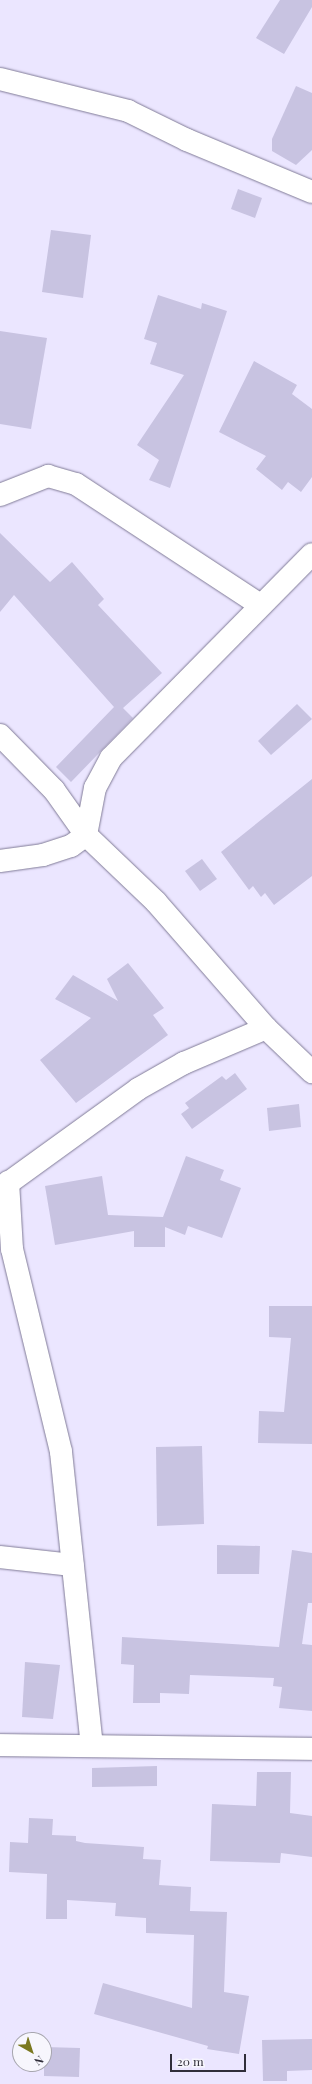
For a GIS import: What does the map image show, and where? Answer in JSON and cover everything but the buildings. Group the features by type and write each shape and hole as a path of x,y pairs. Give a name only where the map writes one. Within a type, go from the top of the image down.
{"street":[{"path":"0,79 128,111 194,143 312,192"},
{"path":"0,495 48,476 76,484 260,606"},
{"path":"0,861 43,855 71,846 86,835 94,788 111,758 260,606 309,564"},
{"path":"0,735 54,790 86,835 156,902 266,1028 312,1072"},
{"path":"92,1745 61,1452 12,1249 4,1185 138,1088 184,1063 266,1028"},
{"path":"0,1557 73,1565"},
{"path":"0,1745 312,1749"}]}
